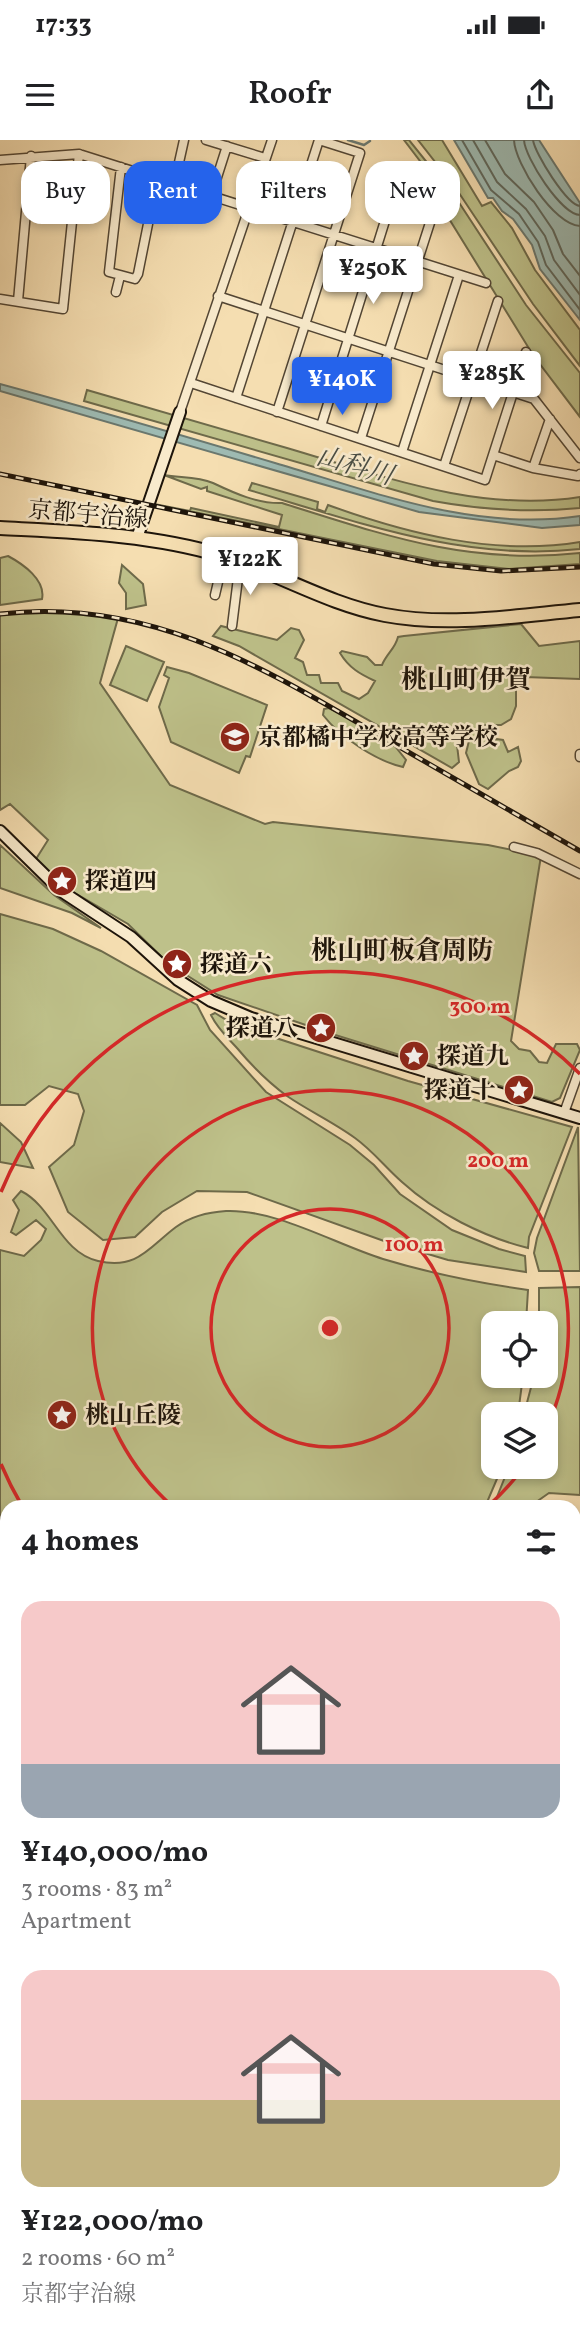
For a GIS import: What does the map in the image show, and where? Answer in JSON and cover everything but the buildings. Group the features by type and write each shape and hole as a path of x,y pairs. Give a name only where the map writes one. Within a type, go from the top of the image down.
{"main road":[{"name":"京都宇治線","path":"0,528 137,538 188,546 224,556 339,602 384,615 455,621 580,610"}],"street":[{"path":"179,161 184,140"},
{"path":"206,140 265,158"},
{"path":"264,161 272,140"},
{"path":"313,161 319,140 360,153 351,183"},
{"path":"222,162 227,146"},
{"path":"0,299 63,309 79,154"},
{"path":"0,160 79,154 124,168"},
{"path":"18,301 31,156"},
{"path":"121,167 109,272 135,279 148,224"},
{"path":"321,426 398,179 416,181 422,184 436,204 362,439"},
{"path":"137,538 243,224"},
{"path":"236,398 293,224"},
{"path":"300,224 486,283"},
{"path":"277,412 338,224"},
{"path":"402,452 459,275"},
{"path":"116,292 120,276"},
{"path":"218,296 534,399 580,458"},
{"path":"444,466 498,302"},
{"path":"191,383 485,480 526,352"},
{"path":"533,468 550,419"},
{"path":"493,455 533,468 578,476 580,474"},
{"path":"0,534 18,529"},
{"path":"215,596 224,556"},
{"path":"232,626 240,562"},
{"path":"0,831 61,891 124,931 178,980 220,1005 251,1018 580,1118"},
{"path":"514,847 537,853 580,874"},
{"path":"564,1113 580,1068"}],"green space":[{"path":"404,140 409,140 426,161 420,161"},
{"path":"418,140 442,140 455,161 434,161"},
{"path":"460,170 482,206 491,202 512,228 535,270 580,330 580,366 533,304 460,194"},
{"path":"460,204 526,305 580,373 580,417 533,355 452,224 460,224"},
{"path":"87,390 432,489 505,500 543,501 580,497 580,508 506,510 433,501 84,401"},
{"path":"164,475 207,481 255,500 282,503 428,545 501,555 580,553 580,564 509,569 437,561 154,504 190,511 191,508 279,527 282,515 207,491 207,487 201,489"},
{"path":"252,483 318,502 317,509 325,512 328,505 389,525 452,540 516,546 580,542 580,549 537,552 495,550 412,536 371,526 249,490"},
{"path":"8,556 37,579 42,599 0,605 0,558"},
{"path":"122,565 143,584 146,605 126,609 126,593 119,583"},
{"path":"41,610 118,618 100,683 170,785 265,824 273,822 488,845 541,856 511,1041 519,1049 530,1051 539,1062 547,1063 556,1044 577,1044 580,1050 560,1098 552,1102 332,1034 218,995 169,964 128,924 68,889 41,867 36,859 48,840 10,804 0,810 0,614"},
{"path":"521,624 539,646 580,641 580,679 525,677 516,682 516,706 511,719 501,725 482,725 479,729 490,743 497,739 503,740 508,752 518,747 521,761 518,767 488,789 479,784 466,753 469,741 464,732 457,745 459,762 452,768 239,646 213,636 221,626 277,640 291,628 299,630 304,640 295,658 303,662 307,675 319,675 321,683 338,683 342,691 359,699 368,693 375,681 351,667 340,653 342,651 367,657 375,665 382,665 398,637"},
{"path":"126,646 164,662 147,701 110,685"},
{"path":"167,667 189,673 267,705 250,757 246,756 239,773 171,742 159,707 169,678 164,675"},
{"path":"329,708 390,740 406,760 403,767 370,754 349,740 323,715 324,709"},
{"path":"0,845 54,895 101,928 72,913 0,888"},
{"path":"0,914 53,929 101,951 197,1005 210,1030 266,1092 350,1145 374,1165 400,1194 452,1230 499,1249 525,1256 526,1272 448,1260 384,1241 247,1192 197,1191 162,1212 135,1237 103,1240 68,1212 49,1167 74,1145 84,1111 78,1094 49,1086 25,1105 0,1105"},
{"path":"215,1013 233,1024 408,1081 572,1127 529,1237 528,1248 461,1222 415,1193 368,1148 287,1096 267,1079 219,1028 211,1015"},
{"path":"0,1123 21,1142 33,1168 0,1162"},
{"path":"578,1127 580,1271 539,1271 534,1253 537,1238"},
{"path":"21,1191 41,1207 74,1249 98,1261 123,1262 142,1255 187,1220 226,1211 245,1212 285,1221 400,1264 528,1290 527,1311 481,1311 481,1388 521,1388 520,1402 481,1402 481,1479 497,1479 488,1500 0,1500 0,1250 24,1256 41,1240 46,1229 36,1220 16,1235 11,1232 19,1210 13,1200"},
{"path":"580,1287 580,1495 549,1493 539,1500 496,1500 504,1479 558,1479 558,1402 527,1402 531,1388 558,1388 558,1311 539,1311 539,1288"}],"water":[{"path":"454,140 539,140 580,203 580,320 540,269 532,245 513,219 502,211 493,198 488,198"},
{"path":"0,384 387,497 463,514 502,519 541,520 580,516 580,525 542,528 419,512 0,391"}],"waterway":[{"path":"348,140 364,145 370,141"}],"railway":[{"path":"0,474 434,564 501,571 580,567"},
{"path":"0,614 53,611 104,616 152,626 198,641 288,683 580,851"}],"place":[{"name":"京都橘中学校高等学校","path":"235,737"},
{"name":"探道四","path":"62,881"},
{"name":"探道六","path":"177,964"},
{"name":"探道八","path":"321,1028"},
{"name":"探道九","path":"414,1056"},
{"name":"探道十","path":"519,1090"},
{"name":"桃山丘陵","path":"62,1415"}],"district":[{"name":"桃山町伊賀","path":"466,679"},
{"name":"桃山町板倉周防","path":"402,950"}],"water label":[{"name":"山科川","path":"355,465"}]}
